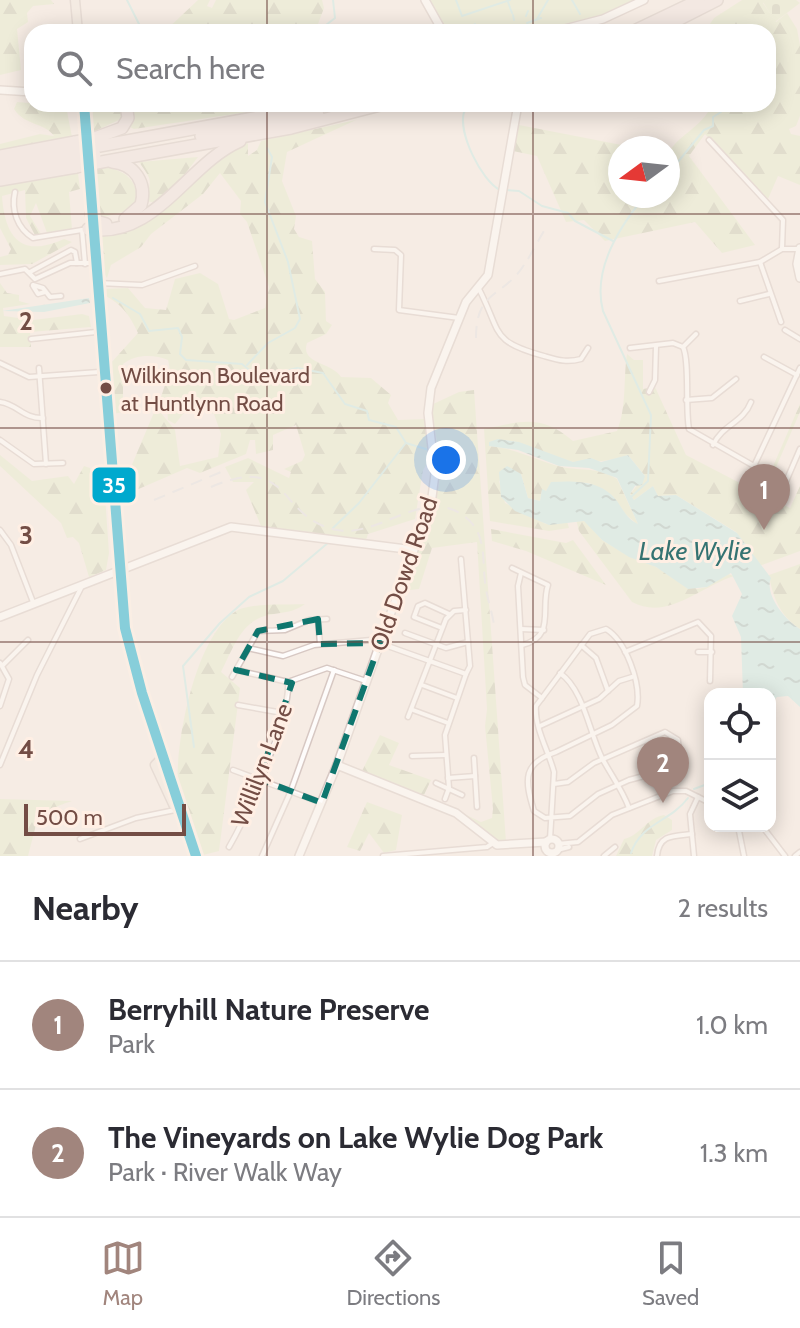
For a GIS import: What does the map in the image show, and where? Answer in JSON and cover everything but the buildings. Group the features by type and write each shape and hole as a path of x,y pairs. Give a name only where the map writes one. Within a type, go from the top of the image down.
{"highway":[{"path":"649,24 699,0"},
{"path":"670,24 717,0"},
{"path":"95,153 122,128 128,118 127,112"},
{"path":"95,153 217,124 285,112"},
{"path":"0,156 95,153 337,112"},
{"path":"0,164 271,131 351,112"},
{"path":"89,232 148,215 170,199 222,150 271,131"},
{"path":"89,232 135,212 142,202 143,188 128,167 95,153"},
{"path":"0,172 75,155"},
{"path":"0,180 75,155"},
{"path":"91,214 96,221 106,224"}],"main road":[{"path":"73,0 74,24"},
{"path":"82,112 91,214 88,264 99,346 116,573 132,666 193,856"},
{"path":"82,112 116,573"},
{"path":"132,666 167,752 155,765 193,856"}],"street":[{"path":"425,0 438,24"},
{"path":"584,24 603,19 644,0"},
{"path":"0,90 24,92"},
{"name":"Old Dowd Road","path":"299,856 337,765 434,491 428,411 431,388 468,300 489,272 517,112"},
{"path":"709,140 783,220 782,249"},
{"path":"15,192 17,218 22,229 33,238 89,232 88,264 77,263 33,278"},
{"path":"374,249 395,250 401,255 399,310 459,318"},
{"path":"659,281 760,262 782,249 800,249 800,278"},
{"path":"30,272 71,250 75,252 77,263"},
{"path":"760,262 781,322"},
{"path":"96,283 142,285 195,266"},
{"path":"0,274 25,269 30,272 33,285 51,297 61,296"},
{"path":"479,289 493,326 521,351 568,362 581,359 588,348"},
{"path":"740,301 769,294"},
{"path":"785,330 800,339"},
{"path":"31,339 96,332"},
{"path":"683,347 696,334"},
{"path":"630,348 673,343 683,347 687,357 689,429 713,445 756,465 800,368"},
{"path":"649,392 655,380 656,346"},
{"path":"764,357 797,375"},
{"path":"0,363 26,376 99,372"},
{"path":"39,368 46,464"},
{"path":"686,400 712,398 736,379"},
{"path":"0,402 29,417 43,418"},
{"path":"713,445 722,429 743,418 751,402"},
{"path":"0,440 15,447 31,463 63,463"},
{"path":"778,500 800,449"},
{"path":"0,617 234,526 414,550"},
{"path":"0,530 11,545 34,605"},
{"path":"445,799 449,788 445,735 470,666 461,559"},
{"path":"512,568 548,585 544,630 534,641 522,645"},
{"path":"521,573 524,682 542,698"},
{"path":"0,765 37,675 82,586"},
{"path":"443,628 414,617 418,606 425,603 449,614 466,610"},
{"path":"408,717 449,614"},
{"path":"318,619 320,644"},
{"path":"232,677 262,629 285,630 327,619"},
{"path":"625,652 695,622 708,630 712,652 710,681"},
{"path":"552,848 552,826 553,818 554,784 548,754 535,710 581,645 594,630 603,628 620,641 625,652 638,696 635,710 592,733 548,754 533,761 529,772 534,811 542,818 553,818 575,814 594,797 620,784 675,765 680,753 678,740 672,734 659,733 603,759 568,782 554,784"},
{"path":"521,629 544,630"},
{"path":"405,633 446,648 468,642"},
{"path":"0,706 9,682 1,664 28,640"},
{"path":"248,648 283,656 320,644 380,643 466,674"},
{"path":"581,645 596,658 608,691"},
{"path":"698,652 712,652"},
{"path":"236,670 288,682 323,668 366,681"},
{"path":"262,856 291,791 334,670"},
{"path":"560,673 573,687 603,759 620,784 629,808"},
{"path":"540,726 608,691 619,681 632,677"},
{"name":"Willilyn Lane","path":"229,847 259,779 283,713 289,694 288,682"},
{"path":"422,685 458,698"},
{"path":"238,705 283,713"},
{"path":"413,710 449,723"},
{"path":"412,756 446,755"},
{"path":"474,758 477,807"},
{"path":"337,765 456,813 497,844"},
{"path":"233,770 322,803"},
{"path":"448,778 475,776"},
{"path":"436,783 462,795"},
{"path":"383,856 497,844 552,848 583,842 607,818 676,790 704,800"},
{"path":"694,856 691,811 698,797"},
{"path":"80,839 136,818 174,808"},
{"path":"739,832 744,856"},
{"path":"767,832 785,856"},
{"path":"657,856 659,844 665,838 692,834"},
{"path":"604,856 615,847"}],"highlighted area":[{"path":"318,619 320,644 380,643 322,803 259,779 292,683 236,670 258,631"}],"green space":[{"path":"0,0 51,0 54,4 33,6 27,13 28,22 17,29 21,70 0,75"},
{"path":"198,0 210,0 207,6 212,8 216,0 322,0 324,8 318,24 172,24"},
{"path":"427,0 642,0 579,24 440,24"},
{"path":"742,0 766,0 763,3 776,22 787,13 797,29 800,45 800,116 796,126 789,129 791,134 800,136 800,185 778,176 768,199 705,134 689,156 755,245 722,253 695,222 605,241 584,220 566,222 537,156 513,151 519,125 608,142 608,208 680,208 680,139 708,112 776,112 776,24 710,24"},
{"path":"796,0 800,3 775,22 763,2"},
{"path":"17,102 24,103 24,112 67,112 72,137 0,152 0,144 40,134 54,136 14,109"},
{"path":"90,112 123,112 123,118 91,133"},
{"path":"129,112 248,112 134,129 130,127"},
{"path":"356,120 287,152 282,181 296,216 294,229 299,237 312,241 315,279 325,292 326,321 332,325 326,334 307,343 306,350 312,359 341,377 371,378 391,395 388,403 398,420 425,419 431,457 423,470 415,519 368,534 366,540 261,526 246,490 254,482 233,482 225,467 248,458 289,478 291,472 284,469 302,461 305,455 296,425 273,435 273,450 256,454 255,440 250,440 246,454 200,473 187,468 134,491 119,504 117,480 131,467 155,410 175,430 180,466 218,457 221,434 214,414 208,412 188,408 175,424 168,420 167,407 158,406 170,370 168,360 157,357 139,357 123,364 127,381 123,386 123,412 113,414 110,364 138,333 124,310 102,294 103,289 128,288 145,308 166,310 175,279 200,273 218,284 229,319 234,320 265,308 269,287 247,222 240,214 241,201 220,173 203,194 151,234 141,247 111,265 107,278 99,266 99,233 127,228 228,153 248,143 248,156 257,150 261,141"},
{"path":"198,157 178,183 155,203 147,201 150,181 139,162"},
{"path":"103,166 129,177 135,188 137,203 123,212 100,218 95,215 93,177 97,167"},
{"path":"78,173 80,189 69,192 72,229 47,233 36,203 30,216 41,234 36,237 26,218 25,190 2,196 7,224 18,241 37,246 64,239 72,242 32,264 0,265 0,257 8,255 11,249 0,228 0,186"},
{"path":"0,283 7,293 19,295 19,301 30,304 3,308 4,316 33,320 82,314 89,316 91,327 30,332 31,347 0,347"},
{"path":"627,354 634,360 643,360 643,389 655,387 686,455 761,494 800,404 800,412 764,495 790,508 800,486 800,551 759,566 736,532 676,495 658,496 653,486 634,500 630,494 645,476 628,455 601,461 574,462 511,441 489,442 489,446 562,467 604,473 617,479 639,526 590,483 552,482 546,491 542,490 540,501 528,498 521,474 499,481 505,503 546,524 567,521 569,528 549,531 490,521 484,429 541,423 562,432 573,441 617,431 624,403"},
{"path":"474,390 506,842 492,839 460,812 481,822 492,818 493,809 485,726 487,709 477,542 432,548 419,589 402,591 439,485 440,462 431,405 459,392"},
{"path":"0,455 32,481 68,476 74,484 84,466 90,468 91,481 104,481 109,553 106,570 89,577 79,543 73,537 67,538 61,523 0,466"},
{"path":"576,519 587,522 602,540 629,556 641,559 697,589 707,587 725,573 734,576 671,605 645,607 632,602 579,531"},
{"path":"491,529 566,543 573,540 606,585 526,551 492,541"},
{"path":"800,564 800,629 787,618 778,604 769,575"},
{"path":"305,604 251,623 239,637 221,672 240,688 219,851 199,856 181,807 178,771 184,720 199,666 223,623 238,610 261,605"},
{"path":"380,735 399,743 389,765 431,780 423,797 362,771"},
{"path":"0,799 72,801 54,808 42,823 36,825 28,856 0,856"},
{"path":"367,802 402,815 396,850 384,853 369,833 360,851 347,847"},
{"path":"664,815 672,820 672,830 656,840 652,856 616,856 624,839"}],"water":[{"path":"89,298 90,303 44,312 2,311"},
{"name":"Lake Wylie","path":"498,439 519,442 573,462 591,458 601,462 628,455 645,476 642,485 635,486 630,494 634,500 653,486 658,496 676,495 737,533 771,578 770,591 777,606 800,629 800,707 788,696 776,698 776,688 743,688 741,637 732,616 742,594 731,573 707,587 688,589 656,567 629,557 602,540 584,521 549,525 515,511 501,497 499,472 507,466 521,474 528,498 540,501 542,489 546,491 551,482 596,485 611,494 628,517 638,524 617,478 589,468 559,466 518,450 489,446 489,442"}],"waterway":[{"path":"127,0 139,24"},
{"path":"327,24 335,18 333,0"},
{"path":"456,0 462,16 510,0"},
{"path":"537,19 548,0"},
{"path":"572,0 580,14"},
{"path":"508,2 512,13"},
{"path":"526,16 528,11"},
{"path":"513,15 514,20"},
{"path":"527,23 541,18"},
{"path":"464,112 464,132 473,155 486,177 500,190"},
{"path":"680,159 704,130 713,126 713,117 721,112"},
{"path":"247,365 268,343 295,328 300,319 288,262 265,202 272,157 267,148"},
{"path":"506,190 519,191 542,206 568,213 575,221 613,241"},
{"path":"630,498 648,481 651,415 603,311 601,280 610,249 636,208"},
{"path":"113,298 140,314 149,331 178,328 182,337 180,354 186,360 242,364 259,378 297,368 323,373 345,404 367,411 369,420 396,427 406,443 429,450"},
{"path":"333,528 359,503 405,444"},
{"path":"194,747 183,666 220,623 249,597 283,581 329,542"},
{"path":"694,789 704,785"},
{"path":"631,853 642,835 688,798"}],"railway":[{"path":"528,259 545,229"},
{"path":"476,338 477,322 486,302 524,265"},
{"path":"154,500 221,472"},
{"path":"211,487 237,478 257,477 271,482 317,523 337,530 369,527 418,509 449,508 472,523 481,540 486,589 494,625"}],"transit line":[{"name":"35","path":"85,112 125,628 142,693 196,856"}],"place":[{"name":"Wilkinson Boulevard at Huntlynn Road","path":"106,388"},
{"name":"Berryhill Nature Preserve","path":"764,530"},
{"name":"The Vineyards on Lake Wylie Dog Park","path":"663,803"}]}
